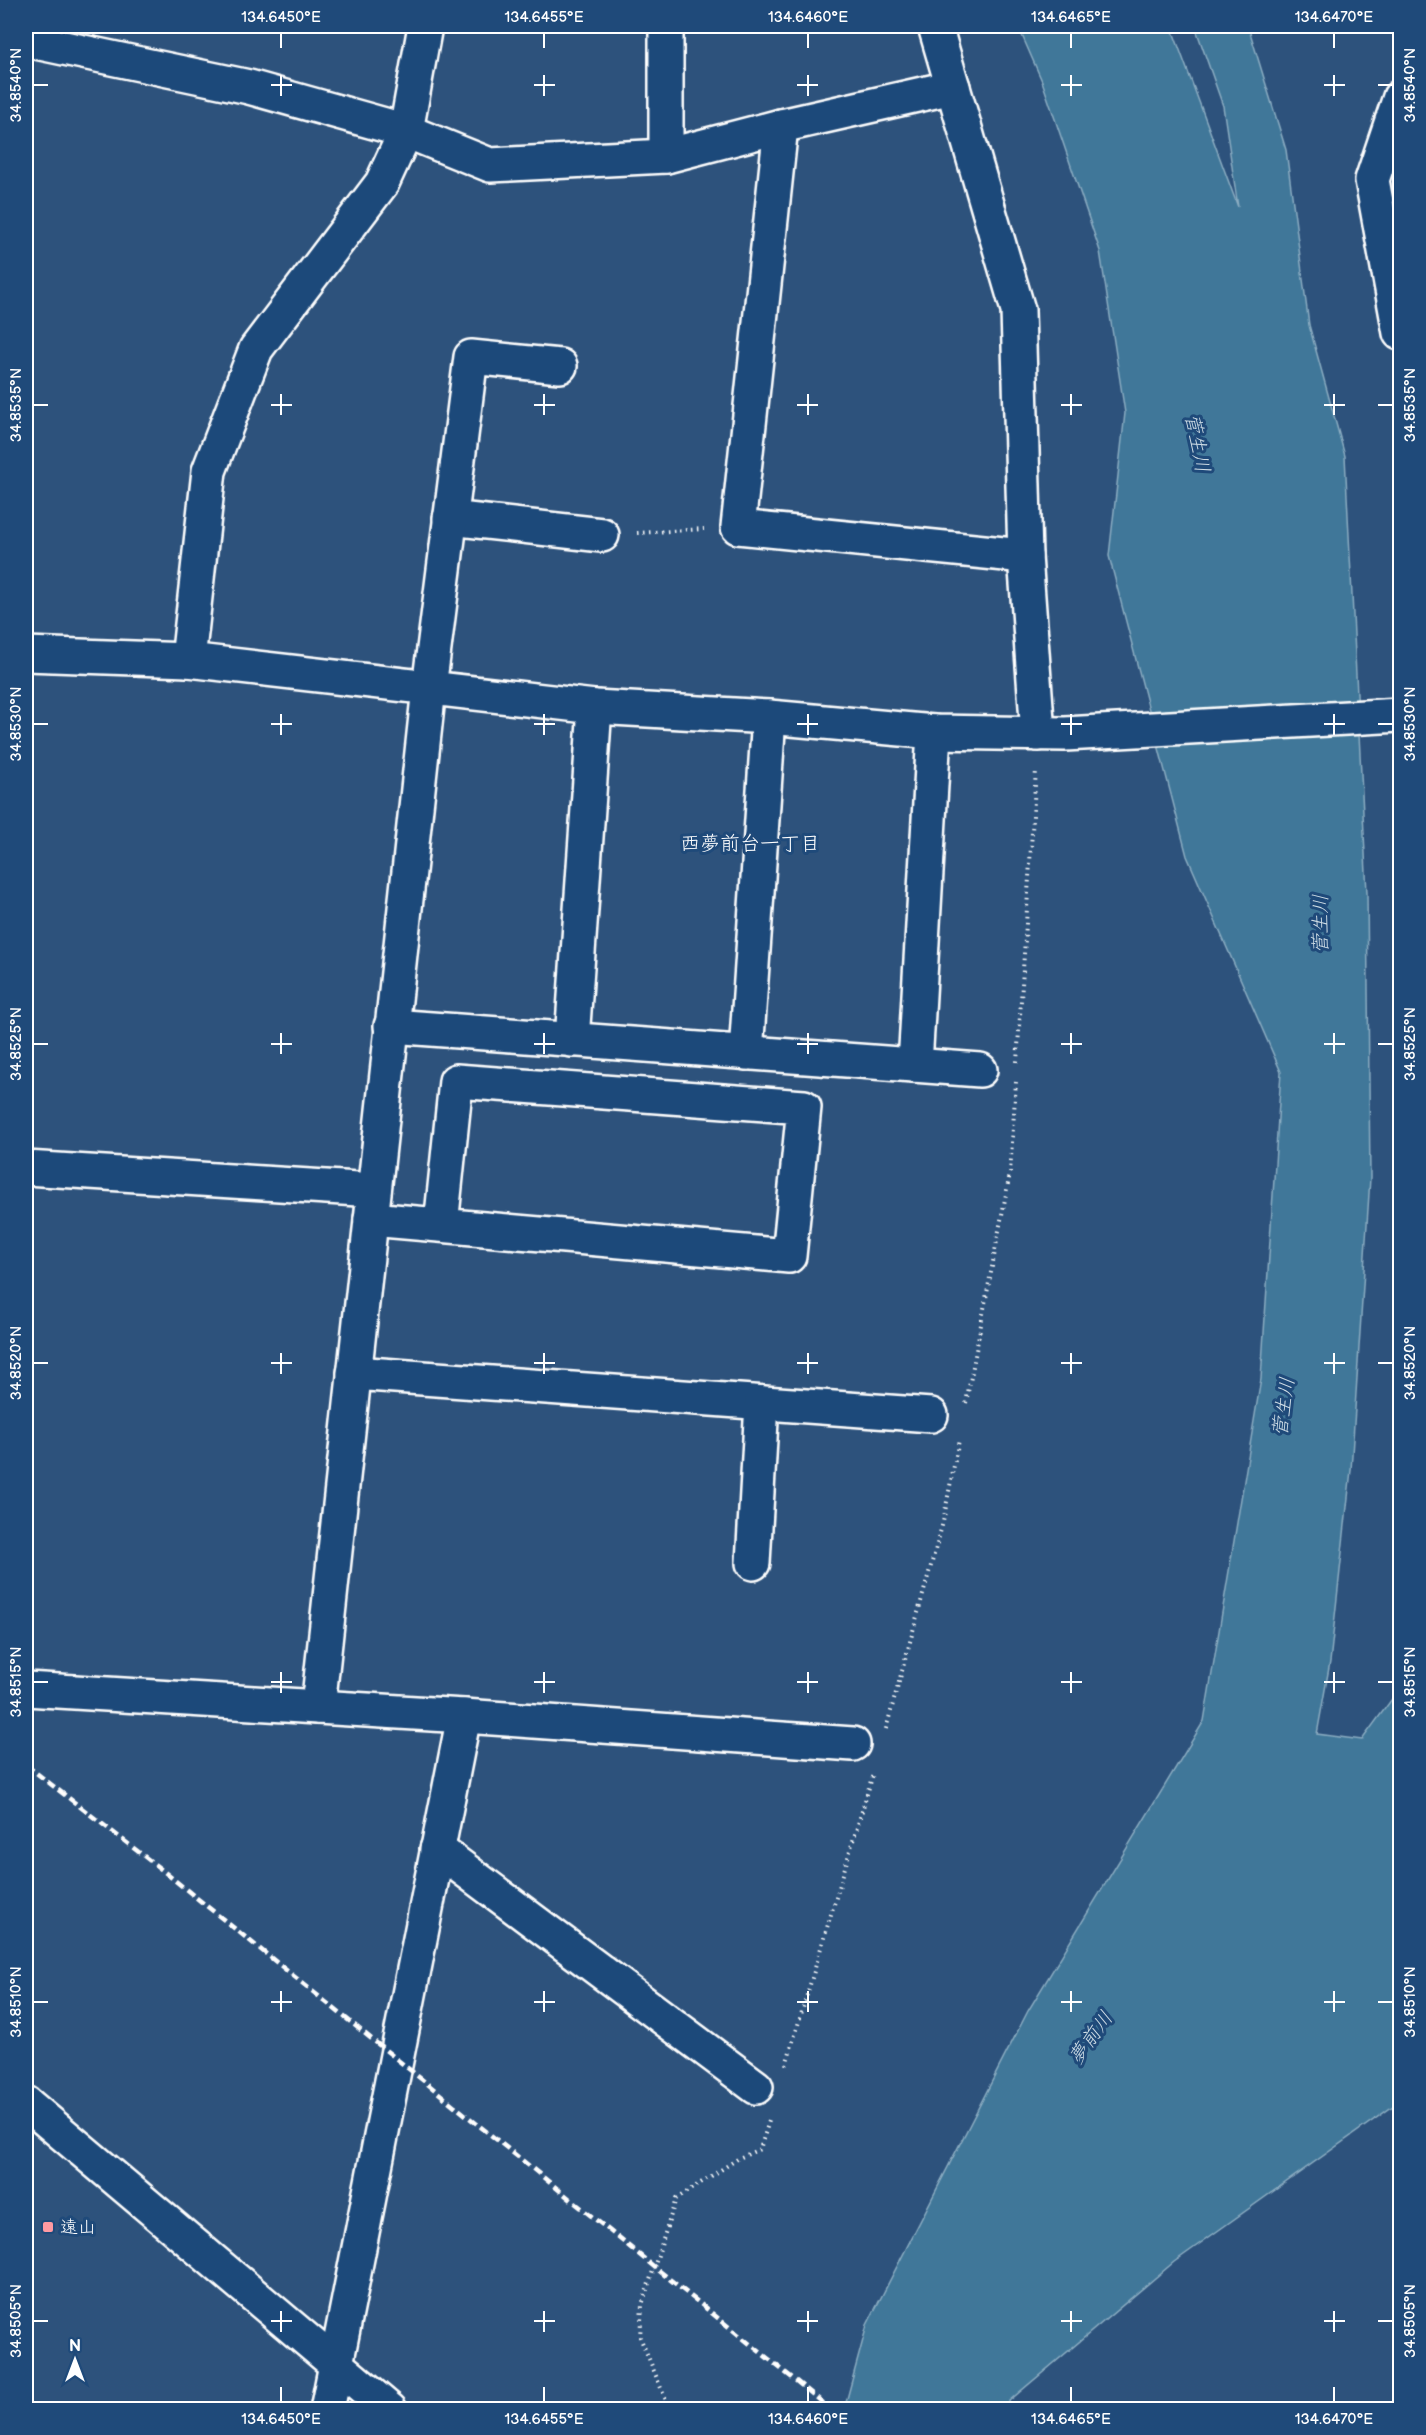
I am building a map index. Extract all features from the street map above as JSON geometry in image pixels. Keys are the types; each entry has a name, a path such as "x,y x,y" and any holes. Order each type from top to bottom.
{"street":[{"path":"188,660 209,471 256,349 382,183 406,131 425,26"},
{"path":"666,26 666,156"},
{"path":"935,26 1018,310 1025,556 1051,734"},
{"path":"26,40 249,87 406,131 490,165 666,156 781,126 953,87"},
{"path":"1401,98 1372,180 1401,333"},
{"path":"781,126 738,527 1025,556"},
{"path":"318,1707 429,688 471,357 560,366"},
{"path":"450,518 602,535"},
{"path":"26,654 188,660 595,707 769,717 934,732 1051,734 1401,715"},
{"path":"572,1040 595,707"},
{"path":"746,1053 769,717"},
{"path":"915,1065 934,732"},
{"path":"391,1026 980,1070"},
{"path":"26,1168 372,1205 789,1256 804,1107 456,1081 441,1225"},
{"path":"354,1373 931,1415"},
{"path":"753,1563 762,1403"},
{"path":"26,1689 464,1716 864,1755"},
{"path":"327,2409 464,1716"},
{"path":"437,1849 756,2087"},
{"path":"26,2103 336,2366 390,2409"}],"path":[{"path":"602,535 738,527"},
{"path":"1017,1066 1051,734"},
{"path":"965,1406 1011,1173 1016,1078"},
{"path":"885,1732 943,1522 961,1429"},
{"path":"784,2070 864,1755"},
{"path":"670,2409 640,2337 642,2305 675,2199 739,2158 760,2150 770,2116"}],"water":[{"path":"1018,26 1171,26 1238,207 1223,106 1195,26 1248,26 1286,150 1309,325 1345,456 1367,893 1370,1178 1351,1470 1330,1662 1317,1734 1362,1740 1400,1688 1400,2101 1174,2262 1009,2401 1010,2409 844,2410 867,2325 1028,2011 1204,1721 1261,1379 1281,1072 1187,856 1109,556 1125,413 1100,251 1042,81"}],"railway":[{"path":"26,1765 162,1870 832,2410"}],"place":[{"name":"遠山","path":"48,2227"}],"district":[{"name":"西夢前台一丁目","path":"750,844"}],"water label":[{"name":"菅生川","path":"1197,443"},
{"name":"菅生川","path":"1321,924"},
{"name":"菅生川","path":"1284,1407"},
{"name":"夢前川","path":"1091,2038"}]}
